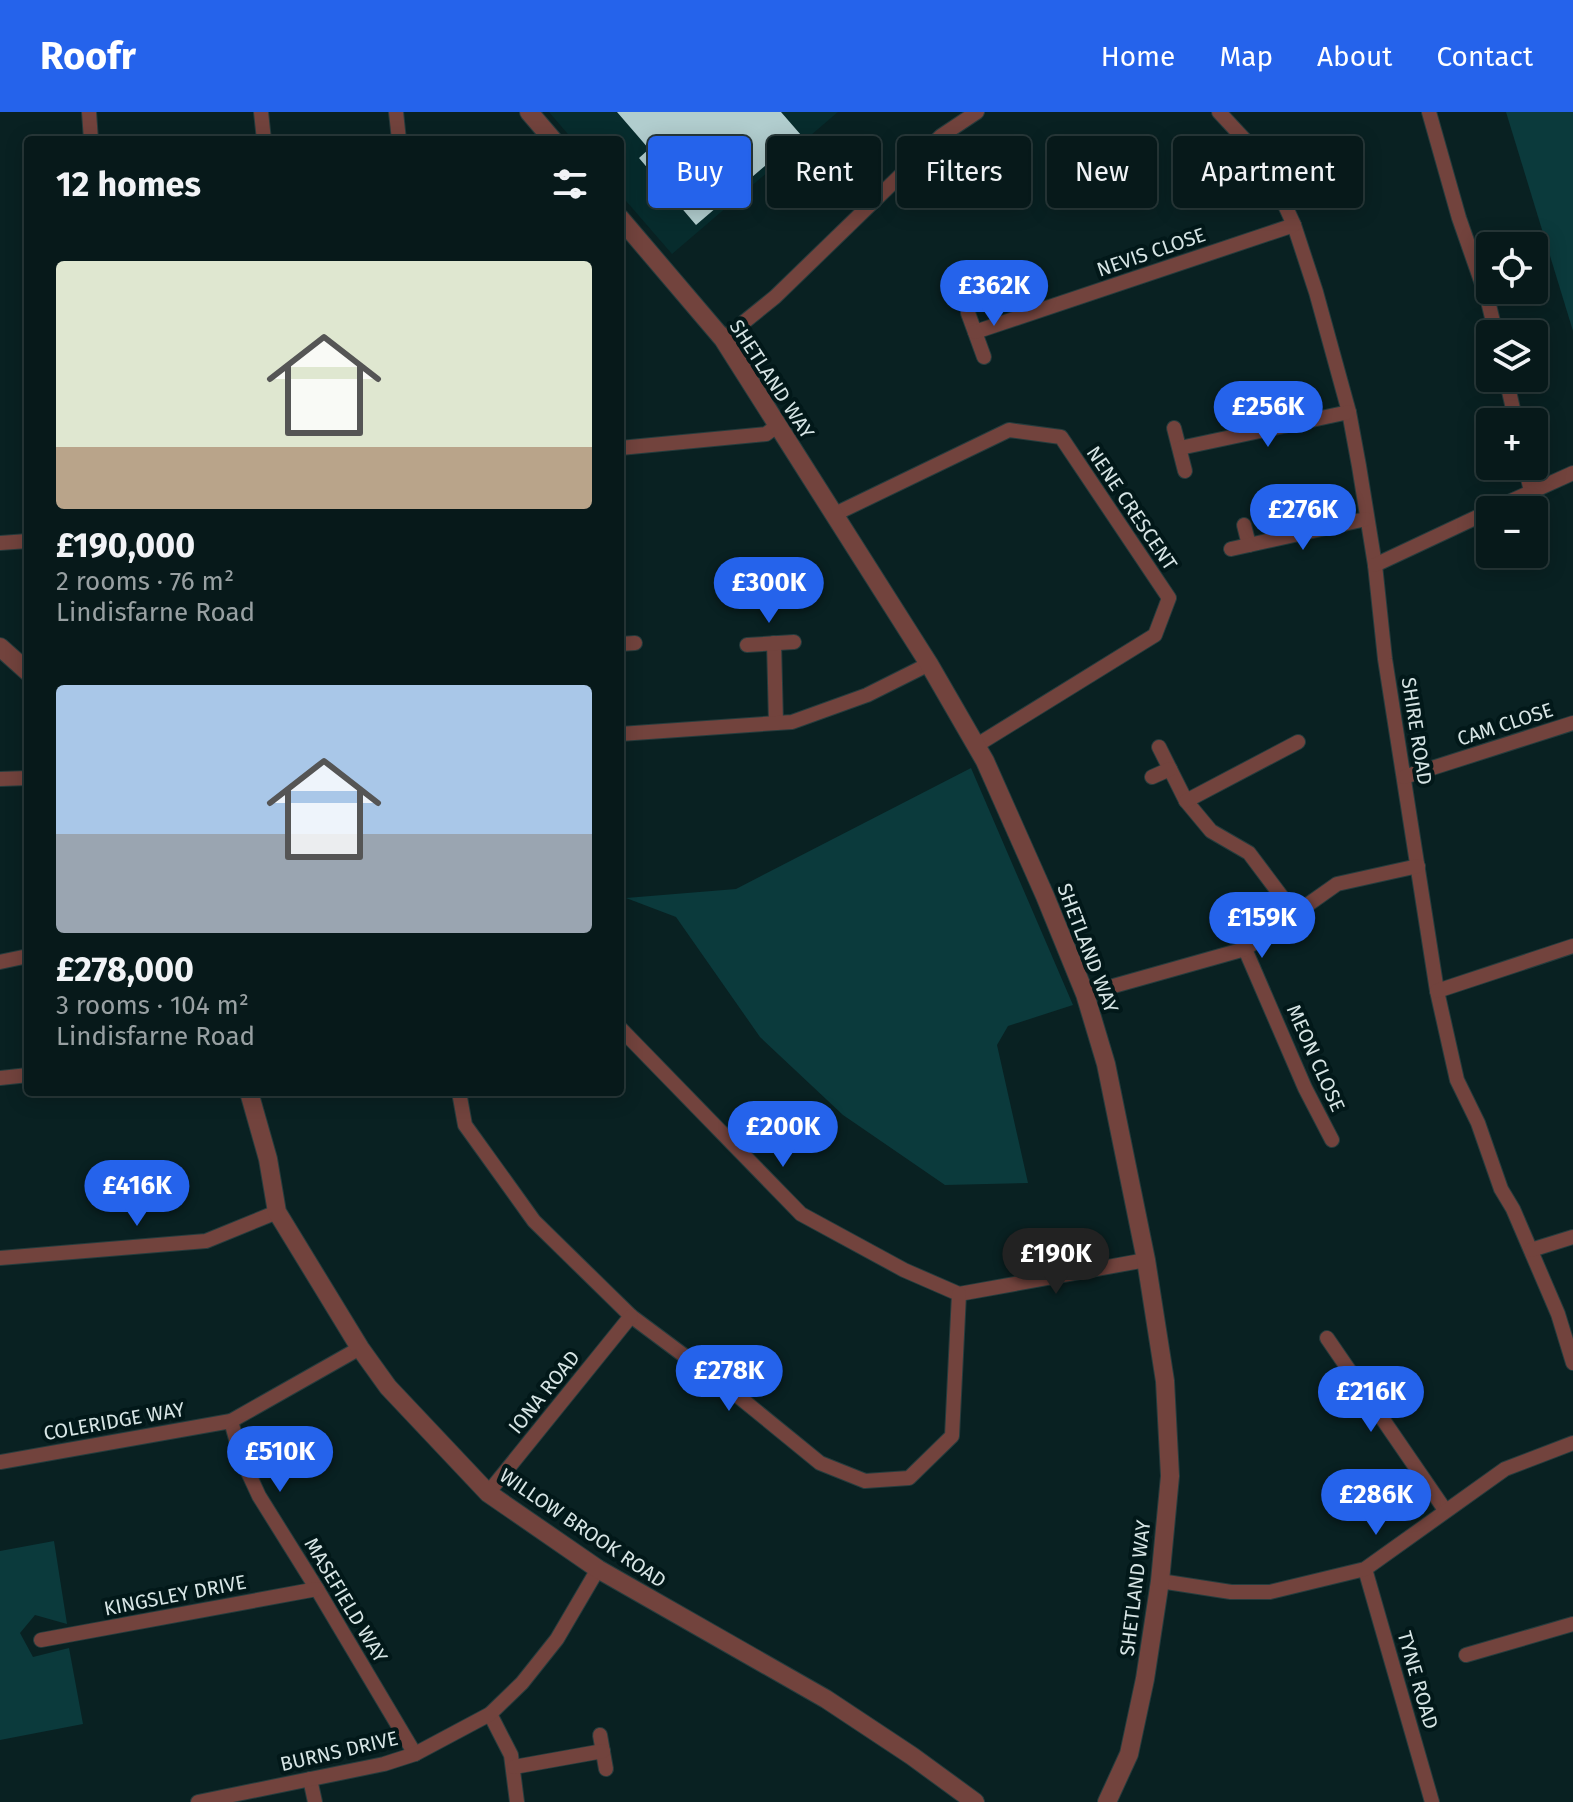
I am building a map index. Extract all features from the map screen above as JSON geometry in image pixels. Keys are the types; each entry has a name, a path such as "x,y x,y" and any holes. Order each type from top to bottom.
{"street":[{"path":"89,112 91,136"},
{"path":"261,112 264,136"},
{"path":"396,112 399,136"},
{"path":"529,112 550,136"},
{"path":"723,339 775,297 941,136 977,112"},
{"name":"SHIRE ROAD","path":"1219,112 1245,140 1273,179 1294,225 1316,292 1349,412 1359,466 1375,565 1381,632 1437,991 1457,1080 1478,1123 1501,1189 1513,1209 1558,1314 1573,1363"},
{"path":"1429,112 1493,320"},
{"name":"SHETLAND WAY","path":"624,223 723,339 929,664 977,745 1085,994 1106,1064 1146,1260 1165,1381 1170,1476 1160,1581 1145,1679 1129,1754 1107,1802"},
{"name":"NEVIS CLOSE","path":"975,332 1294,225"},
{"path":"968,313 984,357"},
{"path":"1180,448 1349,412"},
{"path":"624,448 766,434 777,426"},
{"path":"1174,428 1185,471"},
{"name":"NENE CRESCENT","path":"835,514 1009,430 1061,437 1169,598 1155,635 977,745"},
{"path":"1520,496 1573,473"},
{"path":"1528,480 1531,491"},
{"path":"1375,565 1476,517"},
{"path":"1231,549 1366,519"},
{"path":"1244,525 1249,545"},
{"path":"0,543 24,541"},
{"path":"747,645 794,642"},
{"path":"774,643 776,723"},
{"path":"0,647 24,668"},
{"path":"624,734 792,722 867,695 929,664"},
{"name":"CAM CLOSE","path":"1404,777 1573,723"},
{"path":"1186,801 1298,742"},
{"path":"1159,747 1186,801 1211,831 1249,853 1294,913"},
{"path":"1152,777 1170,769"},
{"path":"0,779 24,778"},
{"path":"1085,994 1245,949 1337,884 1418,866"},
{"path":"1437,991 1573,946"},
{"name":"MEON CLOSE","path":"1245,949 1305,1088 1332,1140"},
{"path":"0,962 24,957"},
{"path":"624,1032 801,1214 904,1270 959,1294 1146,1260"},
{"path":"0,1078 24,1075"},
{"name":"WILLOW BROOK ROAD","path":"250,1096 268,1159 277,1212 360,1348 388,1387 488,1493 636,1593 826,1699 975,1802"},
{"path":"460,1096 465,1125 534,1221 631,1316 733,1392 820,1463 865,1481 909,1478 952,1436 959,1294"},
{"path":"0,1258 206,1241 277,1212"},
{"path":"1531,1250 1573,1237"},
{"name":"IONA ROAD","path":"488,1493 631,1316"},
{"path":"1327,1338 1445,1510"},
{"name":"COLERIDGE WAY","path":"0,1462 231,1421 360,1348"},
{"name":"MASEFIELD WAY","path":"231,1421 241,1457 259,1496 415,1754"},
{"path":"1160,1581 1231,1592 1270,1592 1365,1569 1505,1469 1573,1443"},
{"name":"BURNS DRIVE","path":"198,1802 384,1764 415,1754 490,1714 522,1683 557,1639 598,1569"},
{"name":"TYNE ROAD","path":"1365,1569 1432,1802"},
{"name":"KINGSLEY DRIVE","path":"41,1640 317,1589"},
{"path":"1466,1655 1573,1624"},
{"path":"490,1714 511,1755 517,1802"},
{"path":"600,1735 606,1769"},
{"path":"514,1767 603,1751"},
{"path":"310,1779 315,1802"}],"shaded area":[{"path":"549,112 838,112 810,136 767,136 767,173 751,186 751,136 648,136 648,208 726,208 672,254 624,199 624,136 570,136"},
{"path":"1506,112 1573,112 1573,331 1548,249 1548,232 1543,232"},
{"path":"971,768 1073,1005 1008,1026 997,1045 1028,1183 945,1185 843,1115 760,1037 676,917 626,898 736,889"},
{"path":"54,1541 67,1624 35,1615 20,1633 33,1657 69,1648 83,1724 0,1740 0,1551"}],"building":[{"path":"617,112 781,112 801,135 767,136 767,164 751,178 751,136 648,136 648,148"},
{"path":"648,150 648,169 639,158"},
{"path":"682,208 716,208 696,225"}]}
